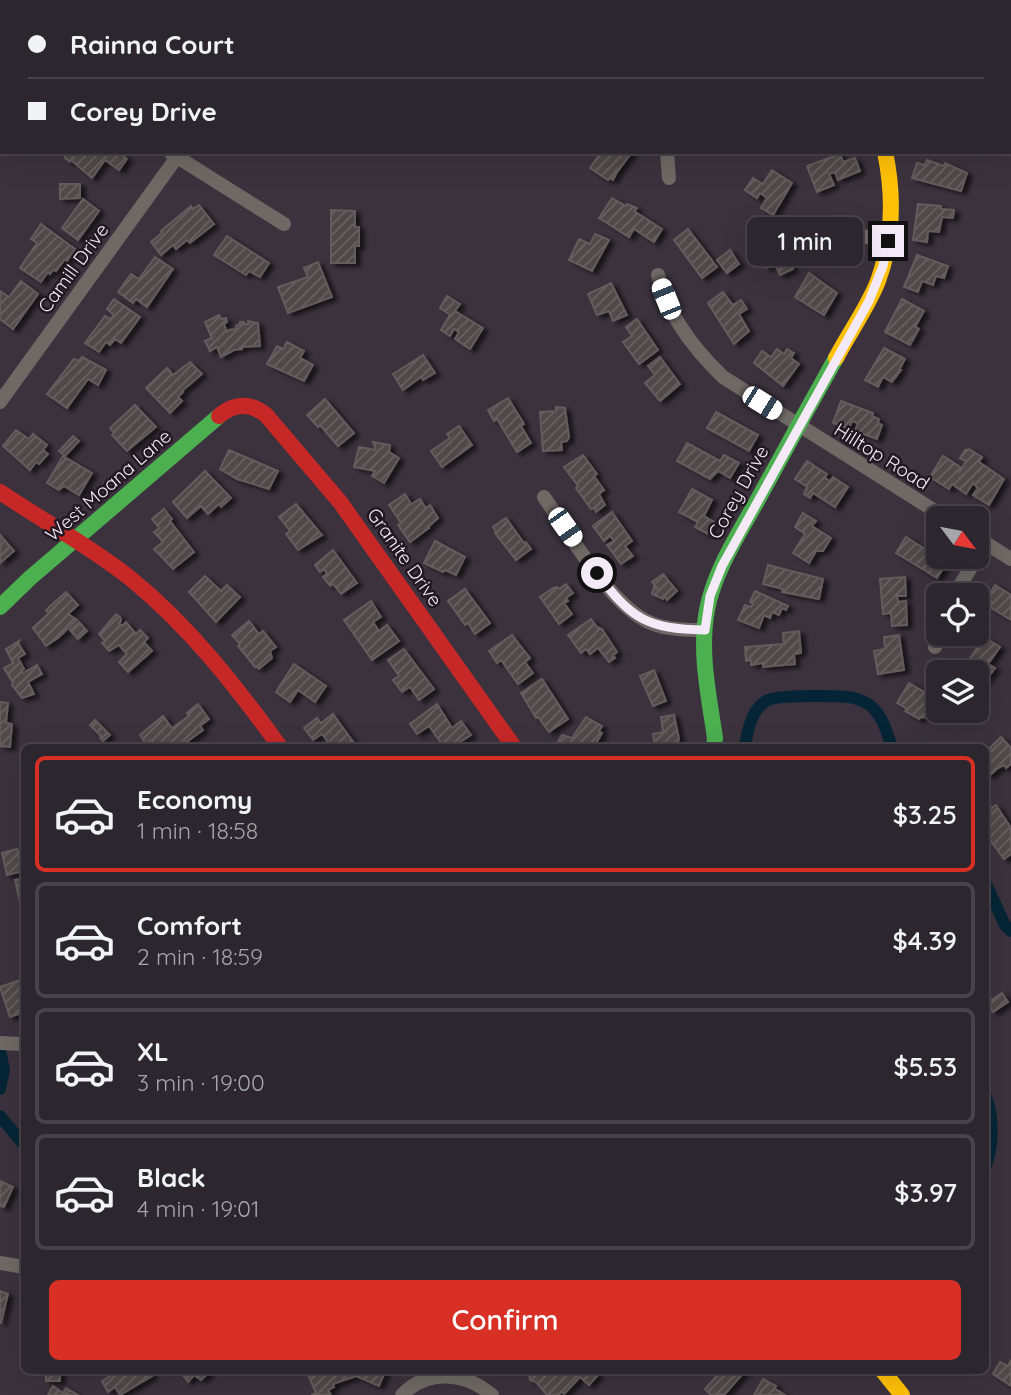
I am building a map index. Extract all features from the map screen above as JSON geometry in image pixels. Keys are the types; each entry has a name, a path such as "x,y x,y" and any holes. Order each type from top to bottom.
{"street":[{"path":"667,154 669,178"},
{"name":"Corey Drive","path":"714,744 705,664 705,630 710,596 722,566 869,301 883,266 892,203 885,154"},
{"path":"173,155 284,224"},
{"name":"Camill Drive","path":"0,402 173,155"},
{"path":"820,228 888,241"},
{"name":"Hilltop Road","path":"657,275 678,322 714,368 740,390 927,506"},
{"name":"West Moana Lane","path":"0,607 226,411 248,404"},
{"name":"Granite Drive","path":"248,404 266,415 334,495 512,744"},
{"path":"0,492 130,578 180,624 235,687 277,744"},
{"path":"544,497 611,592 626,608 640,618 660,626 705,630"},
{"path":"989,545 1011,559"},
{"path":"0,1043 21,1044"},
{"path":"0,1263 21,1267"},
{"path":"885,1374 902,1395"},
{"path":"402,1395 417,1383 442,1376 470,1381 492,1395"}],"building":[{"path":"64,154 121,154 127,159 119,170 105,160 92,178 65,158"},
{"path":"600,154 631,154 618,171 616,169 613,180 608,180 590,168"},
{"path":"840,154 843,162 855,158 860,171 838,180 835,172 829,174 834,185 817,192 807,166"},
{"path":"927,160 944,166 945,163 967,173 961,191 912,178 917,163 925,165"},
{"path":"772,170 792,183 773,215 761,208 767,198 760,193 757,198 745,190 753,178 763,184"},
{"path":"60,184 80,184 80,198 60,199"},
{"path":"612,198 626,206 627,204 637,208 634,211 662,229 654,242 634,229 629,237 599,218"},
{"path":"83,199 99,211 78,240 62,228"},
{"path":"918,204 954,210 953,218 942,217 939,232 928,231 927,242 913,240"},
{"path":"199,205 214,224 190,243 187,240 176,249 173,245 161,255 151,242 191,206 193,209"},
{"path":"331,210 355,211 355,227 359,227 359,246 355,246 355,263 331,263"},
{"path":"41,224 75,249 67,261 65,259 56,271 53,270 50,274 48,272 41,282 20,268 37,243 31,239"},
{"path":"774,226 782,243 774,246 776,252 784,248 793,269 780,275 775,264 766,268 752,236"},
{"path":"688,229 717,267 702,278 674,240"},
{"path":"595,234 609,240 592,271 569,260 579,239 590,244"},
{"path":"227,236 269,263 260,277 249,271 246,275 214,255"},
{"path":"730,250 739,264 727,273 717,260"},
{"path":"917,255 948,266 944,278 936,276 933,285 922,281 918,292 904,287"},
{"path":"155,257 173,269 147,307 136,299 133,303 118,292 131,274 139,279"},
{"path":"318,262 332,297 288,313 278,287 308,277 304,268"},
{"path":"809,273 837,293 824,315 795,297"},
{"path":"21,281 38,294 13,329 0,319 0,291 9,297"},
{"path":"611,283 627,315 613,321 609,311 597,315 588,294"},
{"path":"723,292 733,305 741,300 747,309 739,314 749,331 734,344 708,303"},
{"path":"447,296 460,304 455,311 483,328 470,349 455,339 459,332 454,329 450,336 441,330 450,315 440,308"},
{"path":"114,299 140,317 121,343 115,339 110,345 106,342 99,352 85,343 105,316 110,319 114,315 107,309"},
{"path":"902,299 924,311 915,327 919,329 910,345 885,332"},
{"path":"219,315 221,319 226,318 227,322 224,324 227,332 236,329 240,322 258,323 260,346 242,347 221,357 217,347 210,351 205,341 212,338 205,322"},
{"path":"637,319 658,350 639,364 623,342 632,336 626,327"},
{"path":"287,342 304,351 300,358 313,365 304,381 267,364 277,346 283,349"},
{"path":"884,348 905,359 892,382 883,377 878,387 865,380"},
{"path":"777,349 784,354 787,349 794,353 791,358 799,364 783,386 754,363 762,351 771,357"},
{"path":"423,355 435,373 423,380 421,377 403,390 393,374"},
{"path":"82,357 106,370 98,385 88,379 67,408 47,394 74,359 79,361"},
{"path":"660,357 680,384 660,401 645,383 655,375 648,366"},
{"path":"190,362 202,374 182,391 178,397 182,401 170,413 146,388 167,368 173,375"},
{"path":"508,398 524,424 521,426 531,443 517,452 497,419 494,421 488,410"},
{"path":"325,399 354,433 338,446 320,425 318,427 307,415"},
{"path":"841,401 873,413 872,416 879,419 878,423 882,425 877,439 855,431 858,423 852,421 849,429 833,423"},
{"path":"135,405 156,427 127,451 112,435 114,433 110,428"},
{"path":"556,407 565,408 569,437 567,441 561,442 562,450 543,451 540,412 556,411"},
{"path":"716,412 758,435 749,451 707,428"},
{"path":"459,426 472,445 442,467 431,451 450,438 447,434"},
{"path":"16,430 29,439 33,434 47,445 43,450 48,454 30,470 3,446"},
{"path":"73,436 79,441 65,456 59,451"},
{"path":"373,442 390,445 389,452 399,458 384,483 372,476 375,471 354,467 359,447 376,450"},
{"path":"687,443 720,461 724,455 739,463 730,478 718,471 710,479 677,461"},
{"path":"969,449 982,457 979,462 1004,479 989,505 973,495 978,488 973,483 966,494 952,484 949,489 930,477 943,456 962,468 966,461 960,458 965,450"},
{"path":"229,450 278,471 269,489 237,479 220,469"},
{"path":"583,455 597,474 594,476 604,490 599,494 605,505 596,512 576,488 578,486 564,467"},
{"path":"63,456 92,473 79,495 64,486 59,490 47,483"},
{"path":"807,461 827,474 825,478 830,481 833,477 848,487 835,507 813,493 810,498 804,494 807,487 795,479"},
{"path":"205,471 231,498 208,514 201,506 187,518 173,502"},
{"path":"692,489 712,500 704,516 714,522 708,534 695,527 698,522 679,512"},
{"path":"405,494 411,504 420,499 426,508 430,505 438,518 410,542 389,505"},
{"path":"296,504 322,535 298,550 286,534 290,531 279,517"},
{"path":"164,509 194,552 173,569 154,549 163,542 154,532 159,528 152,519"},
{"path":"612,512 632,541 625,546 633,556 621,564 607,545 614,541 610,536 604,541 593,526"},
{"path":"803,513 816,521 812,526 831,538 823,551 816,551 809,563 793,553 805,534 795,527"},
{"path":"506,518 531,549 516,560 493,527"},
{"path":"0,535 14,551 0,563"},
{"path":"906,537 926,550 926,569 943,569 937,578 896,553"},
{"path":"435,541 465,557 456,575 424,563"},
{"path":"333,550 357,583 341,594 323,577 327,574 324,569 320,572 315,565"},
{"path":"768,565 823,579 819,599 782,592 783,589 763,584"},
{"path":"663,574 677,591 667,600 664,596 663,599 652,594 654,587 658,589 652,582"},
{"path":"205,576 221,591 227,585 240,597 216,622 189,592"},
{"path":"905,577 906,596 897,596 898,602 906,601 907,625 892,626 891,613 883,614 880,579"},
{"path":"566,584 573,593 564,603 572,614 559,624 540,597 553,588 559,589"},
{"path":"995,585 1011,595 1011,620 990,607 992,602 989,596"},
{"path":"465,589 490,623 475,634 448,601"},
{"path":"755,591 788,606 786,610 782,608 779,615 772,612 770,618 764,615 759,628 738,620 745,605 751,607 753,604 750,602"},
{"path":"66,592 78,605 68,614 77,620 46,646 33,628 49,613 46,610"},
{"path":"371,601 381,617 373,622 379,631 387,625 399,641 372,660 344,620"},
{"path":"116,614 120,617 119,623 122,626 126,622 136,634 140,630 148,638 144,642 152,651 128,672 119,662 127,654 119,645 109,651 99,634"},
{"path":"591,619 602,629 617,652 613,655 615,658 609,662 598,648 590,654 586,649 581,653 568,635"},
{"path":"249,621 259,634 263,631 276,647 270,651 272,658 259,669 238,646 240,644 232,635"},
{"path":"79,622 87,631 78,639 70,630"},
{"path":"799,631 801,653 794,654 795,664 763,667 763,663 751,665 751,660 746,661 745,647 784,644 783,633"},
{"path":"512,635 530,658 525,662 533,673 518,684 501,660 497,663 489,651"},
{"path":"899,635 904,670 878,674 874,651 885,649 884,637"},
{"path":"989,640 1000,647 989,663 989,660 969,660 978,646 989,646"},
{"path":"19,641 25,654 18,658 24,669 21,670 23,673 37,665 42,674 28,682 34,694 22,698 4,668 13,663 6,649"},
{"path":"404,649 434,689 419,700 410,687 402,692 393,680 399,676 388,660"},
{"path":"294,664 326,686 315,702 298,690 290,702 276,692"},
{"path":"989,665 995,668 989,676"},
{"path":"654,670 666,701 653,706 640,676"},
{"path":"542,679 568,719 549,732 538,717 536,718 521,693"},
{"path":"909,683 926,693 926,718 919,719 897,703"},
{"path":"0,702 8,703 6,723 12,724 10,747 0,746"},
{"path":"198,704 209,719 200,726 203,730 184,744 155,744 152,740 146,744 140,735 163,716 172,728 189,716 187,713"},
{"path":"437,704 452,728 461,721 471,735 457,744 442,744 429,726 417,734 410,724"},
{"path":"333,714 355,744 325,744 328,742 322,734 313,740 304,728 317,718 321,723"},
{"path":"674,715 679,739 677,744 655,744 653,734 663,732 661,717"},
{"path":"586,717 602,726 599,731 602,733 596,744 557,744 562,735 572,738"},
{"path":"95,720 110,735 103,741 90,725"},
{"path":"1001,737 1011,748 1011,764 1006,768 1004,765 998,768 989,776 989,749"},
{"path":"996,805 1011,828 1011,854 1004,859 989,838 989,809"},
{"path":"17,849 21,872 7,875 2,853"},
{"path":"21,879 21,906 15,880"},
{"path":"21,980 21,1013 10,1017 0,987"},
{"path":"1002,993 1008,1002 993,1012 989,1002"},
{"path":"0,1181 13,1187 4,1207 0,1206"},
{"path":"0,1291 8,1294 1,1323 0,1323"},
{"path":"1011,1360 1011,1386 993,1374 1000,1362 1008,1366"},
{"path":"46,1374 60,1374 60,1381 46,1381"},
{"path":"113,1374 152,1376 120,1395 115,1387 108,1392 102,1381"},
{"path":"182,1374 207,1374 201,1380 194,1375 188,1382"},
{"path":"308,1374 384,1374 379,1386 356,1376 333,1384 334,1387 328,1390 331,1395 311,1395 316,1393"},
{"path":"718,1374 742,1374 725,1394 711,1395 705,1389"},
{"path":"529,1375 598,1375 589,1385 580,1377 564,1394 562,1392 558,1395 547,1395 536,1382 530,1380"},
{"path":"763,1379 776,1386 774,1388 785,1395 754,1395"},
{"path":"53,1386 63,1393 66,1388 78,1395 48,1395"}],"waterway":[{"path":"745,744 751,720 762,703 774,698 824,696 854,698 869,705 880,717 891,744"},
{"path":"989,891 1005,925 1011,931"},
{"path":"0,1050 4,1070 0,1089"},
{"path":"989,1108 992,1131 989,1154"},
{"path":"0,1116 21,1141"}],"traffic: fast":[{"path":"714,744 704,642 710,596 727,555 836,358"},
{"path":"0,607 30,578 219,416"}],"traffic: slow":[{"path":"836,358 878,281 887,250 891,201 885,154"},
{"path":"885,1374 902,1395"}],"traffic: jam":[{"path":"219,416 242,406 254,408 266,415 340,502 512,744"},
{"path":"0,492 99,555 152,597 211,658 278,744"}],"route":[{"path":"597,573 617,600 637,617 660,626 705,630 710,596 722,566 869,301 883,266 888,241"}]}
